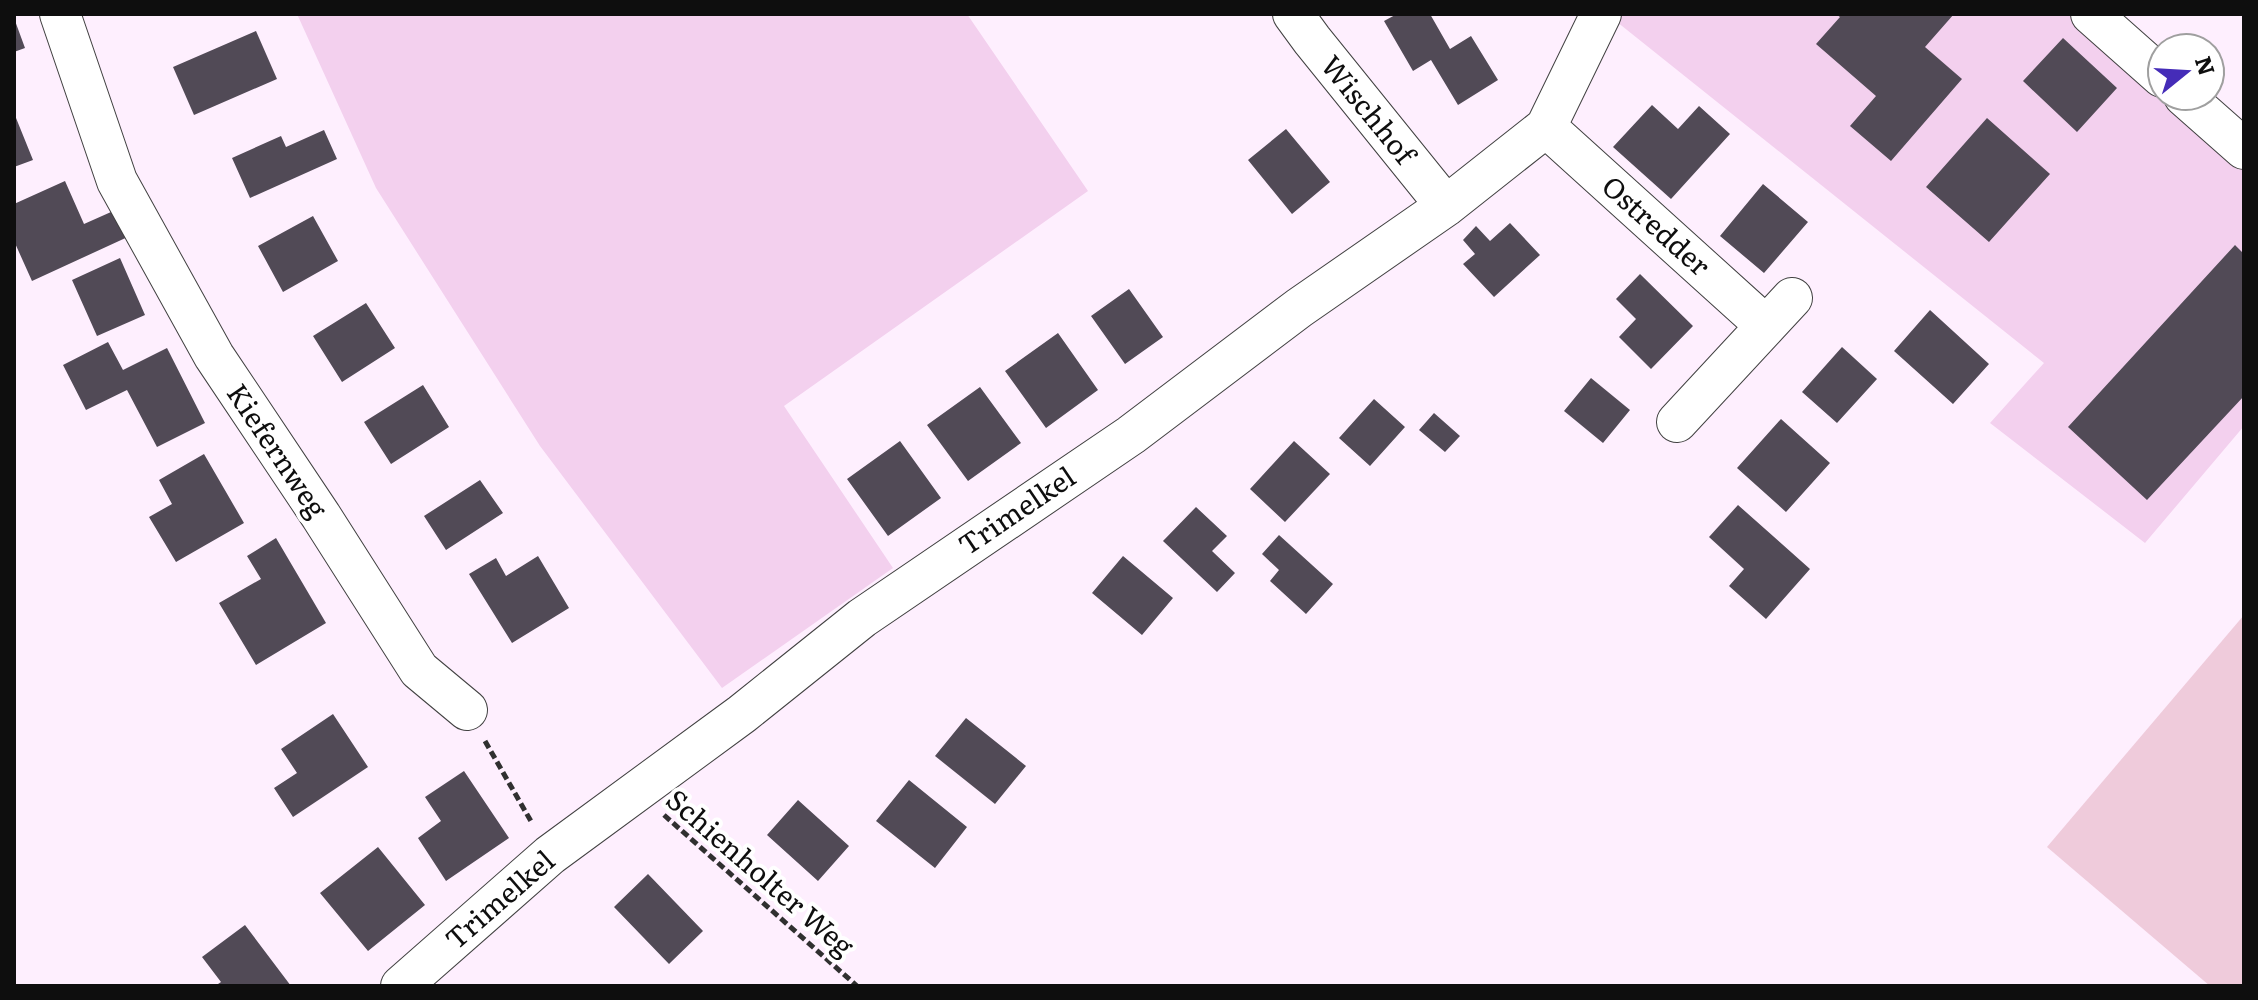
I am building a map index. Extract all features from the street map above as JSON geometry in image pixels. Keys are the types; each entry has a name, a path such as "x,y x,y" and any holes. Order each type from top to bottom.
{"street":[{"name":"Kiefernweg","path":"60,14 117,181 214,356 419,670 467,710"},
{"name":"Wischhof","path":"1293,14 1446,206"},
{"name":"Trimelkel","path":"401,986 550,855 742,714 862,618 1131,435 1299,308 1446,206 1546,127 1601,14"},
{"path":"2091,14 2146,63"},
{"path":"2202,112 2244,149"},
{"name":"Ostredder","path":"1546,127 1779,312 1677,422"}],"path":[{"path":"467,710 550,855"},
{"name":"Schienholter Weg","path":"636,791 857,986"}],"shaded area":[{"path":"297,14 967,14 1088,191 784,406 893,568 722,688 540,446 376,188"},
{"path":"1607,14 2083,14 2146,67 2146,112 2200,112 2244,149 2244,426 2145,543 1990,423 2044,363"},
{"path":"2244,615 2244,986 2210,986 2047,847"}],"building":[{"path":"1397,14 1430,14 1450,49 1471,36 1498,80 1458,105 1431,60 1413,71 1384,21"},
{"path":"1836,14 1954,14 1925,47 1962,79 1891,161 1850,126 1876,96 1816,44 1840,17"},
{"path":"14,18 25,48 14,52"},
{"path":"256,31 277,79 194,115 173,67"},
{"path":"2063,38 2117,88 2077,132 2023,81"},
{"path":"1652,105 1678,129 1699,106 1730,134 1671,199 1613,147"},
{"path":"14,113 33,160 14,167"},
{"path":"1987,118 2050,174 1989,242 1926,187"},
{"path":"1286,129 1330,182 1292,214 1248,160"},
{"path":"324,130 337,159 250,198 232,158 281,136 286,147"},
{"path":"65,181 84,224 120,208 132,235 32,281 14,241 14,204"},
{"path":"1763,184 1808,222 1764,273 1720,236"},
{"path":"313,216 338,261 283,292 258,246"},
{"path":"1510,223 1540,255 1494,297 1463,264 1475,254 1463,240 1476,226 1490,241"},
{"path":"2235,245 2244,254 2244,396 2147,500 2068,427"},
{"path":"120,258 145,315 97,336 72,280"},
{"path":"1640,274 1693,326 1651,369 1619,337 1636,319 1616,299"},
{"path":"1129,289 1163,337 1125,364 1091,316"},
{"path":"366,303 395,348 342,382 313,336"},
{"path":"1930,310 1989,364 1953,404 1894,351"},
{"path":"1058,333 1098,390 1046,428 1005,371"},
{"path":"108,342 123,370 167,348 205,423 157,447 127,390 86,410 63,365"},
{"path":"1842,347 1877,379 1837,423 1802,392"},
{"path":"1591,378 1630,410 1603,443 1564,411"},
{"path":"423,385 449,427 391,464 364,422"},
{"path":"980,387 1021,443 968,481 927,425"},
{"path":"1374,399 1405,427 1370,466 1339,438"},
{"path":"1434,413 1460,436 1445,452 1419,430"},
{"path":"1781,419 1830,463 1786,512 1737,468"},
{"path":"900,441 941,498 888,536 847,479"},
{"path":"1294,441 1330,474 1285,522 1250,489"},
{"path":"204,454 244,523 176,562 149,517 172,504 159,480"},
{"path":"480,480 503,513 446,550 424,516"},
{"path":"1738,505 1810,569 1766,619 1729,586 1744,569 1709,537"},
{"path":"1196,507 1227,536 1212,551 1235,573 1217,592 1163,541"},
{"path":"1279,535 1333,584 1306,614 1270,581 1279,570 1262,554"},
{"path":"276,538 326,623 256,665 219,603 261,579 247,556"},
{"path":"538,556 569,608 512,643 469,574 496,558 506,576"},
{"path":"1123,556 1173,598 1142,635 1092,593"},
{"path":"333,714 368,767 293,817 274,788 297,773 281,749"},
{"path":"966,718 1026,766 995,804 935,756"},
{"path":"464,771 509,838 446,881 418,838 441,821 425,797"},
{"path":"909,780 967,827 935,868 876,821"},
{"path":"798,800 849,846 818,881 767,835"},
{"path":"378,847 425,905 368,951 320,893"},
{"path":"648,874 703,931 669,964 614,907"},
{"path":"245,925 291,986 215,986 221,982 202,957"}]}
